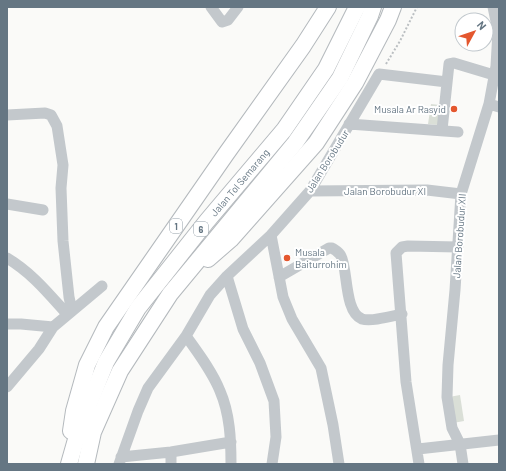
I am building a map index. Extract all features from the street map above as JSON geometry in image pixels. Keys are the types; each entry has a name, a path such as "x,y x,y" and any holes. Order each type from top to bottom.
{"highway":[{"name":"1","path":"68,464 74,411 87,365 106,327 303,46 328,7"},
{"name":"Jalan Tol Semarang","path":"68,464 79,429 106,362 138,308 202,227 284,130 326,69 357,7"},
{"name":"Jalan Tol Semarang","path":"86,464 93,432 120,371 170,294 299,136 340,78 373,7"},
{"path":"170,294 230,239 316,143 355,83 388,20 393,7"}],"street":[{"path":"211,7 222,22 228,20 238,7"},
{"name":"Jalan Borobudur XII","path":"463,464 460,444 452,428 447,397 461,194 494,105 494,75 498,31 493,7"},
{"path":"442,130 449,65 451,63 494,75"},
{"path":"379,74 447,82"},
{"name":"Jalan Borobudur","path":"120,461 148,388 186,336 210,295 227,276 271,234 310,191 379,74"},
{"path":"7,115 45,113 51,115 57,126 63,165 61,188 63,242 70,313"},
{"path":"350,124 458,132"},
{"name":"Jalan Borobudur XI","path":"310,191 426,190 461,194"},
{"path":"7,204 43,210"},
{"path":"271,234 283,297 292,319 321,368 334,424 339,464"},
{"path":"419,464 418,449 406,382 402,314 396,253 402,247 408,246 458,247"},
{"path":"279,277 329,248 332,248 341,256 346,287 351,305 356,314 361,318 368,319 402,314"},
{"path":"7,258 26,270 70,313"},
{"path":"227,276 243,329 260,363 274,401 276,437 272,464"},
{"path":"7,386 38,350 53,327 102,286"},
{"path":"7,324 27,324 53,327"},
{"path":"186,336 209,369 220,390 226,408 231,442 231,464"},
{"path":"418,449 499,440"},
{"path":"120,461 231,442"},
{"path":"171,452 171,464"}],"path":[{"path":"379,74 400,41 417,7"}],"shaded area":[{"path":"431,104 440,105 438,125 428,124"},
{"path":"460,395 464,421 453,423 449,397"}],"place":[{"name":"Musala Ar Rasyid","path":"454,109"},
{"name":"Musala Baiturrohim","path":"287,258"}]}
